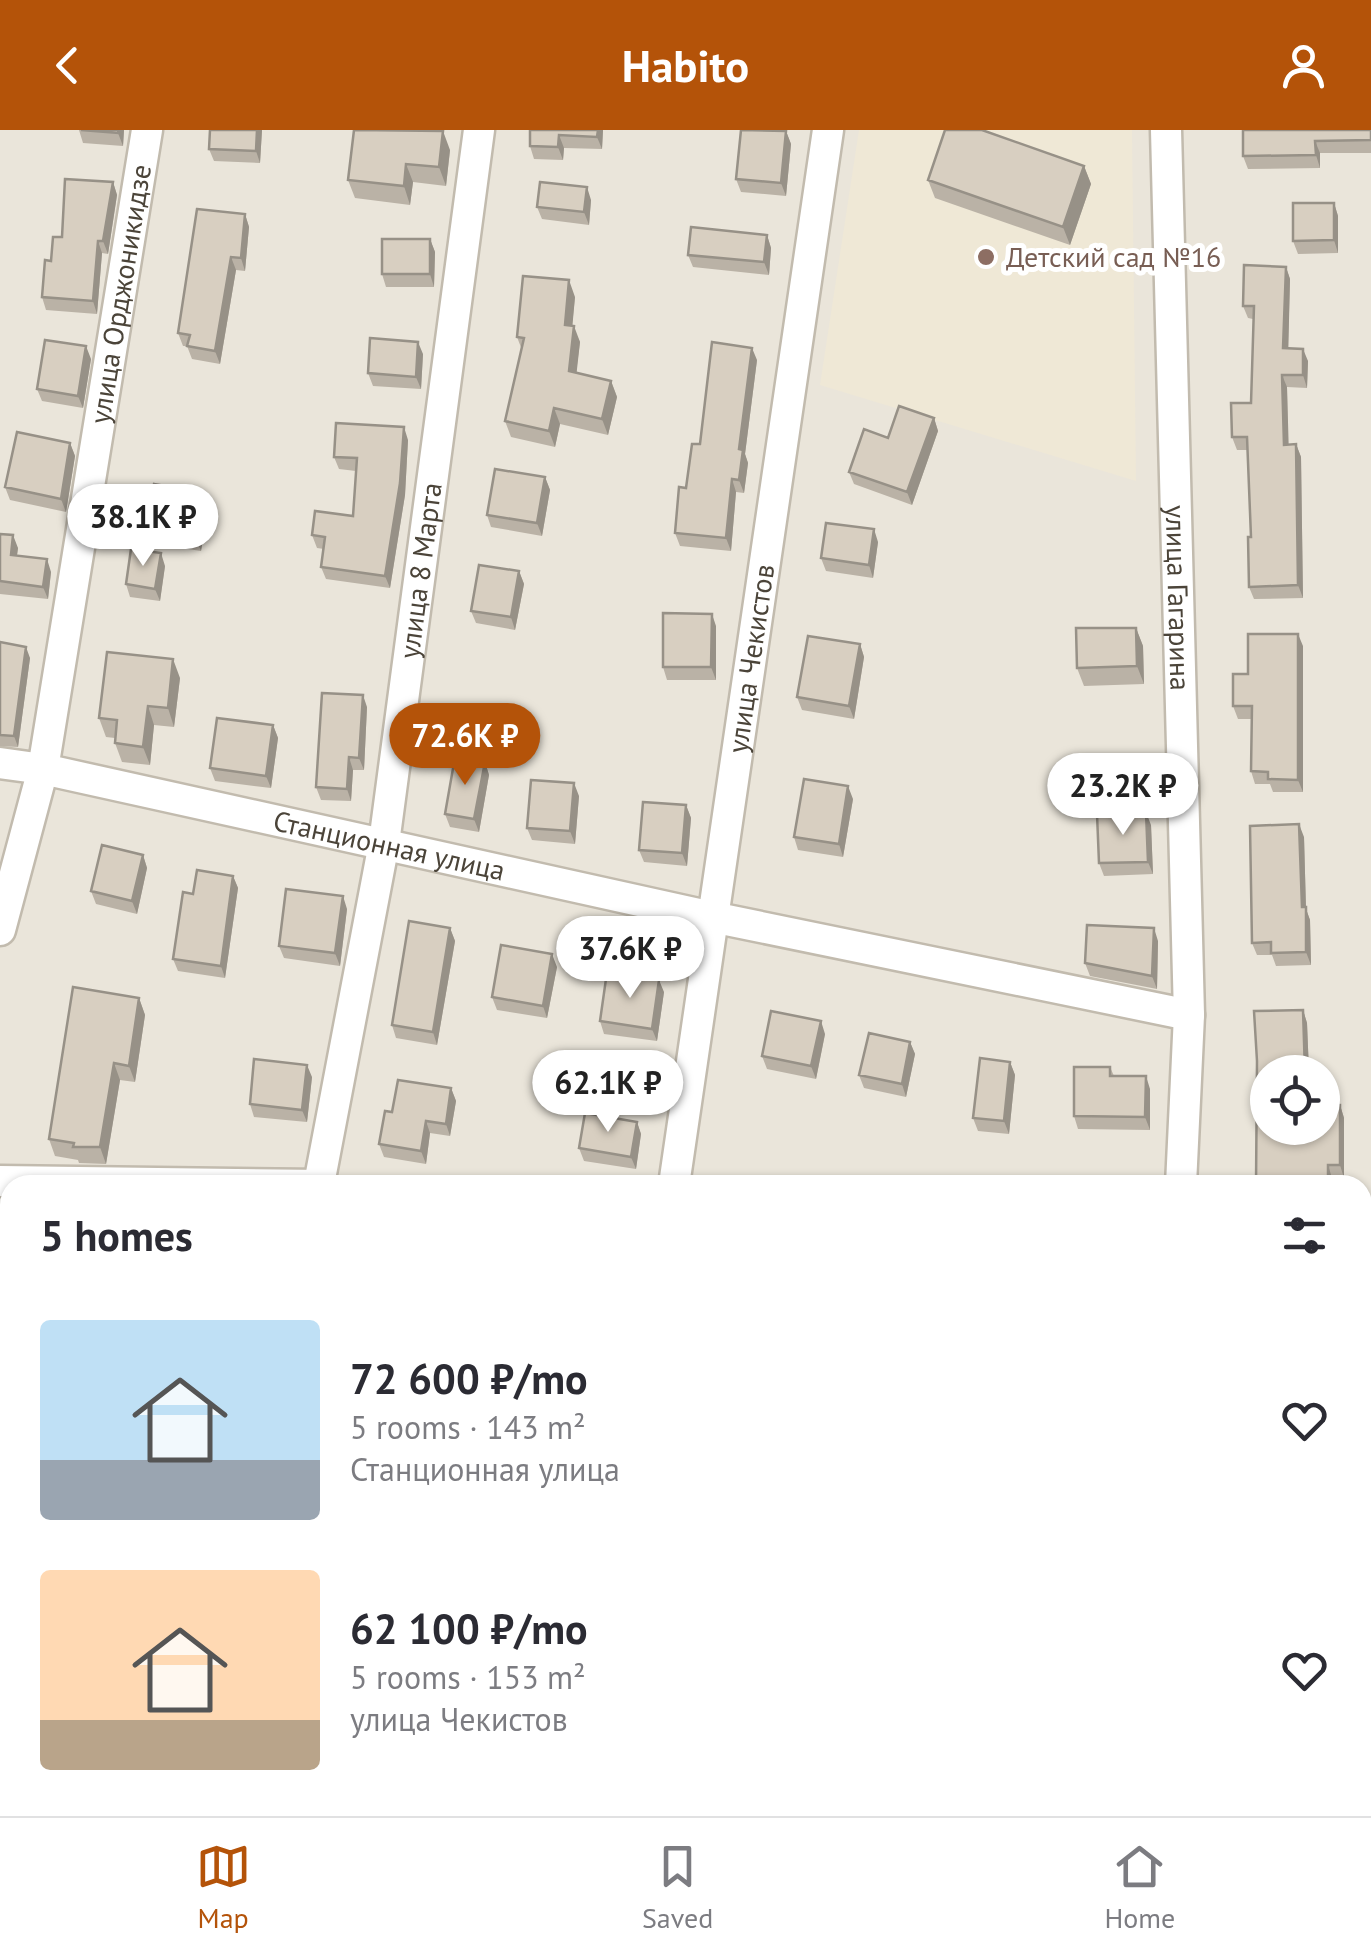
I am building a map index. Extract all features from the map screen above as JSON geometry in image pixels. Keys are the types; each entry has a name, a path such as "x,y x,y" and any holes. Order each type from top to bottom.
{"street":[{"name":"улица Орджоникидзе","path":"0,930 44,769 147,130"},
{"name":"улица 8 Марта","path":"322,1175 384,843 479,130"},
{"name":"улица Чекистов","path":"675,1175 828,130"},
{"name":"улица Гагарина","path":"1166,130 1189,1015 1181,1175"},
{"name":"Станционная улица","path":"0,763 44,769 712,917 1189,1015"}],"shaded area":[{"path":"0,130 1371,130 1371,1175 72,1175 0,1167"},
{"name":"Детский сад №16","path":"859,130 1132,130 1136,481 820,385"}],"building":[{"path":"210,130 257,130 256,151 209,149"},
{"path":"354,130 443,131 439,167 406,164 404,186 348,180"},
{"path":"530,130 598,130 597,137 559,135 558,147 530,146"},
{"path":"741,130 786,131 781,183 736,179"},
{"path":"945,130 982,130 1084,166 1063,227 928,180"},
{"path":"1243,130 1371,130 1371,140 1315,141 1316,155 1243,156"},
{"path":"65,179 113,182 103,241 98,241 93,301 42,297 45,260 51,261 53,237 62,237"},
{"path":"540,182 587,187 584,212 537,207"},
{"path":"1293,203 1334,203 1334,240 1293,241"},
{"path":"197,209 245,214 241,258 231,257 215,351 187,346 190,335 178,333"},
{"path":"691,227 767,235 764,262 688,255"},
{"path":"382,239 430,239 430,274 382,274"},
{"path":"1244,265 1286,267 1283,348 1303,349 1303,375 1282,375 1284,445 1296,444 1298,585 1249,587 1247,437 1232,437 1231,403 1251,403 1254,306 1243,306"},
{"path":"523,276 569,280 565,325 574,326 569,371 611,381 602,419 554,408 549,431 505,421 524,338 517,337"},
{"path":"370,338 418,342 416,377 368,373"},
{"path":"45,340 86,346 78,396 37,389"},
{"path":"712,342 752,348 739,449 743,450 739,480 732,479 726,538 675,533 679,487 686,488 692,444 700,444"},
{"path":"899,406 934,418 907,492 849,472 864,429 888,438"},
{"path":"336,423 404,427 400,483 385,576 321,567 325,537 312,535 315,511 353,516 357,458 334,457"},
{"path":"17,432 70,443 61,499 5,487"},
{"path":"495,469 545,477 537,523 487,515"},
{"path":"154,484 204,493 196,539 163,533 165,521 148,517"},
{"path":"826,523 874,529 869,565 821,558"},
{"path":"0,534 13,535 11,555 47,559 43,587 0,581"},
{"path":"131,549 161,553 155,589 126,584"},
{"path":"479,565 519,571 511,617 471,611"},
{"path":"663,613 712,614 711,667 663,667"},
{"path":"1076,628 1136,628 1137,666 1077,668"},
{"path":"1248,634 1298,634 1298,780 1268,779 1268,772 1251,771 1252,706 1233,706 1233,674 1248,674"},
{"path":"808,636 860,644 849,706 797,697"},
{"path":"0,642 26,647 14,736 0,735"},
{"path":"107,652 173,659 168,708 148,706 143,747 115,743 117,720 99,718"},
{"path":"322,693 363,695 359,758 349,757 347,789 316,787"},
{"path":"217,718 273,725 266,776 210,768"},
{"path":"455,757 485,762 474,819 445,814"},
{"path":"804,779 848,786 839,844 794,837"},
{"path":"531,780 574,783 570,831 527,828"},
{"path":"643,802 686,805 682,853 639,850"},
{"path":"1146,812 1148,862 1099,863 1097,814"},
{"path":"1299,824 1306,952 1271,953 1271,942 1252,943 1250,826"},
{"path":"102,845 143,855 132,901 91,891"},
{"path":"197,870 233,876 221,966 173,959 183,892 193,894"},
{"path":"286,889 343,896 335,953 279,946"},
{"path":"409,921 450,928 433,1032 392,1025"},
{"path":"1087,925 1154,928 1152,976 1085,963"},
{"path":"501,945 552,954 543,1006 492,997"},
{"path":"607,972 659,980 652,1029 600,1021"},
{"path":"73,987 139,998 129,1066 114,1063 100,1147 73,1147 74,1143 49,1139"},
{"path":"1303,1010 1304,1055 1257,1055 1254,1011"},
{"path":"771,1011 821,1021 811,1066 762,1056"},
{"path":"869,1033 910,1042 902,1084 859,1075"},
{"path":"980,1058 1010,1062 1004,1121 973,1118"},
{"path":"254,1059 307,1065 302,1110 250,1104"},
{"path":"1074,1067 1110,1067 1110,1076 1146,1076 1145,1117 1074,1116"},
{"path":"398,1080 451,1088 446,1124 426,1121 421,1151 379,1144 385,1111 392,1112"},
{"path":"585,1113 637,1122 631,1157 579,1148"},
{"path":"1256,1145 1340,1145 1340,1165 1328,1165 1328,1175 1256,1175"}],"place":[{"name":"Детский сад №16","path":"986,257"}]}
